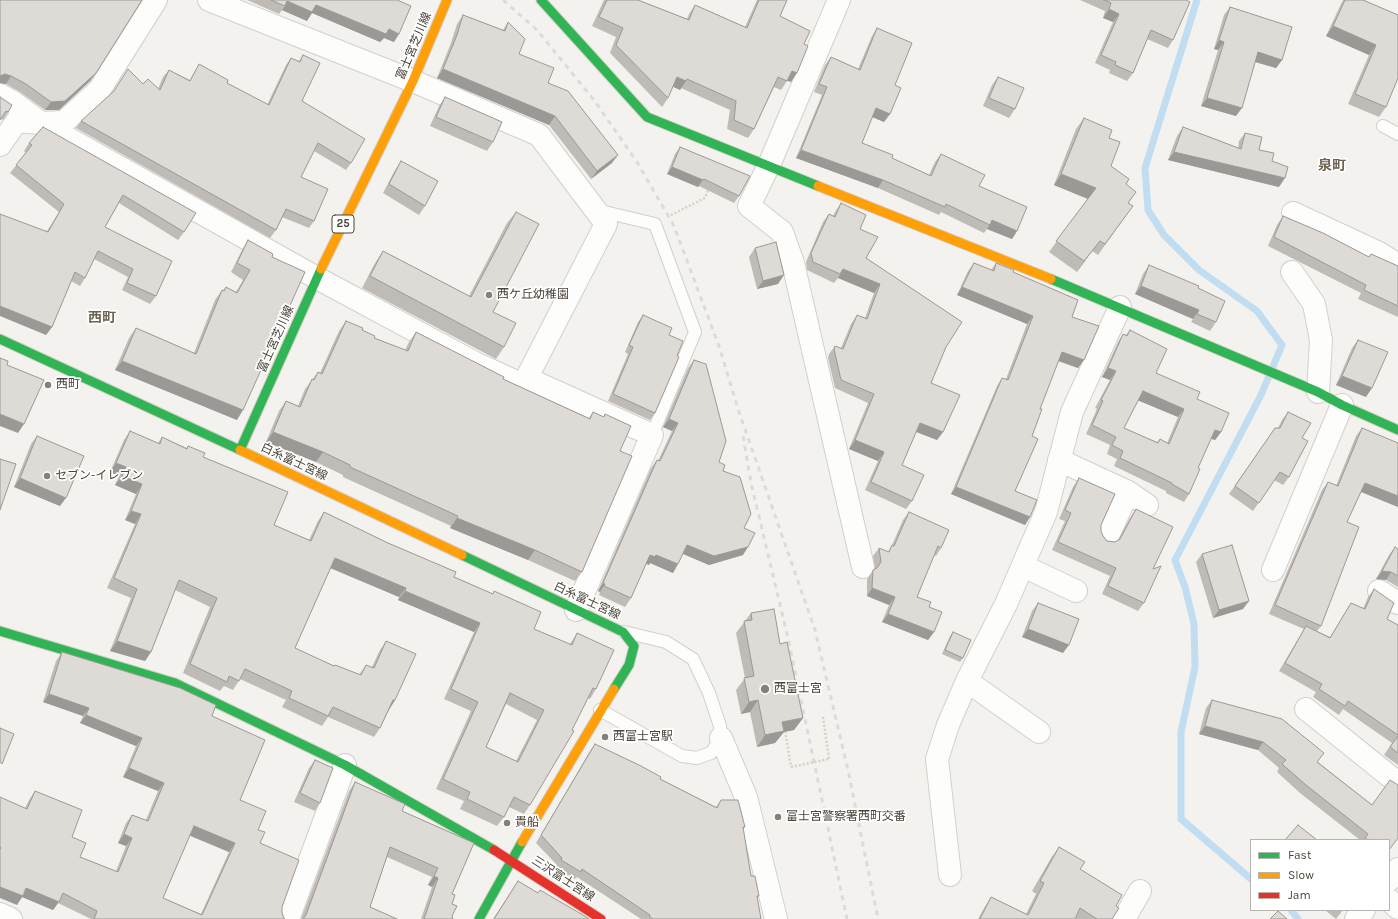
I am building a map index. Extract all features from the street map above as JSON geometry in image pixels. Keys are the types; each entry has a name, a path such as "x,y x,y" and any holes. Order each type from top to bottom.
{"main road":[{"name":"富士宮芝川線","path":"240,450 317,278 413,80 447,0"},
{"path":"541,0 647,117 1120,307 1318,392 1342,405 1398,430"},
{"path":"0,339 240,450"},
{"name":"白糸富士宮線","path":"240,450 623,632 634,646 629,665 600,710 511,860 479,919"},
{"name":"三沢富士宮線","path":"0,631 175,683 345,764 511,860 601,919"}],"street":[{"path":"0,145 17,121 42,123 64,122 100,88 156,0"},
{"path":"209,0 413,80 539,135 606,224 523,385"},
{"path":"839,0 768,165 748,206 782,232 793,263 862,567"},
{"path":"0,96 13,102 42,123 317,278 477,364 523,385 538,383 652,436 576,610"},
{"path":"1293,213 1379,253 1398,265"},
{"path":"1292,272 1314,304 1321,340 1318,392"},
{"path":"950,875 937,759 948,725 967,681 1006,604 1046,512 1072,412 1120,307"},
{"path":"1273,570 1342,405"},
{"path":"1060,460 1128,492 1147,505"},
{"path":"1107,538 1128,492"},
{"path":"1023,566 1076,592"},
{"path":"1379,591 1398,603"},
{"path":"967,681 1040,732"},
{"path":"1306,709 1398,783"},
{"path":"720,738 746,797 776,919"},
{"path":"288,919 345,764"},
{"path":"1390,879 1398,869"},
{"path":"1124,919 1140,891"},
{"path":"1390,901 1398,908"},
{"path":"1356,919 1363,911"},
{"path":"0,914 11,919"}],"lane":[{"path":"1383,126 1398,134"},
{"path":"596,210 655,224 695,332 652,436"},
{"path":"600,710 682,756 697,758 711,753 720,738 720,726 708,693 693,659 666,642 623,632"}],"path":[{"path":"655,224 705,198 711,184"},
{"path":"785,731 791,767 829,759 823,717"}],"building":[{"path":"0,0 142,0 96,73 65,101 51,102 26,84 11,76 5,74 0,76"},
{"path":"271,0 397,0 411,6 399,34 389,29 386,34 316,5 312,12 287,1 285,6"},
{"path":"607,0 638,0 689,20 695,5 747,28 759,0 787,0 780,16 810,31 804,44 808,46 797,73 792,71 787,81 778,77 754,129 734,120 736,101 687,79 686,81 677,77 668,98 616,45 623,28 599,17"},
{"path":"1104,0 1186,0 1190,2 1173,40 1151,30 1133,73 1115,65 1116,62 1101,55 1119,14 1109,9 1111,3"},
{"path":"1345,0 1363,0 1398,15 1398,78 1386,107 1355,94 1376,45 1333,26"},
{"path":"1230,7 1292,27 1282,60 1258,52 1242,108 1207,98 1224,42 1219,40"},
{"path":"463,15 505,31 508,22 525,39 519,54 554,68 548,83 568,91 618,155 597,171 555,116 443,69 457,35"},
{"path":"877,28 912,43 895,85 901,88 890,114 876,108 862,143 893,155 892,158 931,176 941,154 985,175 979,186 1027,207 1017,231 992,220 990,225 946,204 945,207 883,180 801,150 827,87 819,84 831,57 860,70"},
{"path":"303,55 320,63 302,101 365,139 351,163 318,143 301,177 328,189 314,221 286,209 276,230 81,121 114,91 128,69 143,84 148,79 160,90 169,70 190,81 199,64 228,80 227,83 269,105 291,58 300,62"},
{"path":"998,77 1024,88 1015,109 989,98"},
{"path":"0,97 12,105 8,112 6,111 0,120"},
{"path":"445,97 502,122 493,142 436,117"},
{"path":"1084,118 1112,130 1109,138 1120,142 1111,166 1129,179 1126,184 1136,192 1128,203 1133,206 1105,244 1100,241 1084,261 1056,241 1096,188 1061,174"},
{"path":"43,127 196,213 184,232 123,195 105,227 172,261 156,296 127,283 133,269 98,251 85,278 75,272 52,327 0,306 0,214 48,232 64,204 16,165 32,145 29,143"},
{"path":"1183,127 1241,149 1245,133 1262,137 1259,150 1274,153 1272,161 1288,167 1285,178 1174,152"},
{"path":"680,147 750,176 739,196 704,179 703,180 672,167"},
{"path":"401,161 438,181 425,206 389,184"},
{"path":"841,203 866,215 860,229 878,237 866,258 962,322 946,347 931,383 960,395 943,432 920,423 902,465 924,475 912,501 871,482 884,452 855,440 874,394 841,380 834,349 835,346 843,349 857,315 867,319 880,284 843,269 840,274 813,262 811,253 829,214 835,217"},
{"path":"516,212 539,224 493,312 516,323 504,347 370,276 383,251 471,297"},
{"path":"1283,216 1323,233 1369,257 1371,254 1398,266 1398,306 1364,290 1366,285 1274,237"},
{"path":"248,240 273,254 272,257 305,272 243,410 122,361 136,328 196,354 222,290 224,291 226,287 237,293 250,270 237,263"},
{"path":"776,242 784,275 763,281 755,248"},
{"path":"974,263 994,271 996,263 1014,270 1013,272 1078,300 1072,317 1099,326 1084,360 1062,352 1040,409 1042,409 1032,436 1038,439 1015,491 1037,500 1030,517 956,487 1002,378 1008,380 1033,316 962,287"},
{"path":"1149,265 1199,286 1198,288 1225,301 1216,322 1197,314 1199,310 1141,286"},
{"path":"643,315 672,328 669,335 683,341 677,356 679,357 655,413 613,394 633,347 629,345"},
{"path":"346,321 363,328 362,330 375,336 374,338 408,351 416,332 504,377 503,379 590,419 593,412 604,417 605,414 631,426 620,451 632,456 582,572 535,550 457,518 458,516 350,467 350,465 323,452 273,432 286,401 300,407 312,379 314,380 318,372 322,374"},
{"path":"1130,330 1167,349 1156,373 1200,392 1197,399 1229,413 1221,432 1215,430 1198,468 1200,469 1189,494 1172,483 1120,458 1123,451 1112,445 1116,437 1092,425 1103,401 1101,400 1116,371 1108,368 1123,334 1127,336","holes":["1143,391 1184,409 1169,444 1160,439 1158,443 1124,428"]},
{"path":"1358,340 1388,352 1372,388 1342,376"},
{"path":"0,358 8,361 7,365 44,380 24,424 0,414"},
{"path":"694,360 706,364 726,441 719,462 725,465 723,471 740,477 751,514 744,528 755,533 748,547 714,556 687,545 678,564 656,555 655,557 650,555 631,598 604,586 605,584 603,583 657,460 660,461 678,423 669,419"},
{"path":"1288,412 1311,423 1302,438 1308,441 1289,477 1280,472 1259,503 1235,486 1275,428 1280,428"},
{"path":"1362,428 1398,443 1398,496 1365,483 1347,522 1359,527 1321,626 1275,605 1328,482 1338,486"},
{"path":"130,431 160,444 162,437 187,449 188,446 205,453 203,457 288,492 274,525 311,541 324,512 388,543 456,572 454,577 493,594 494,591 541,612 534,629 572,645 577,633 614,650 596,689 593,688 572,730 574,731 530,805 514,797 504,817 467,799 470,792 443,779 478,702 451,689 480,623 405,591 406,588 335,558 295,648 334,666 335,665 361,675 366,665 374,668 386,641 416,654 395,700 393,700 380,728 333,707 328,716 289,698 292,691 245,669 239,681 229,676 227,682 190,664 217,598 179,580 151,652 117,641 137,589 114,578 141,514 131,511 142,484 122,476 126,467 116,463","holes":["510,693 544,710 518,762 486,747"]},
{"path":"37,436 84,456 66,498 20,478"},
{"path":"0,459 16,464 0,510"},
{"path":"1079,478 1115,494 1101,525 1101,531 1107,541 1115,542 1120,539 1136,509 1173,527 1153,569 1161,566 1144,603 1108,586 1116,568 1058,542 1071,513 1065,510"},
{"path":"909,512 949,530 941,548 938,546 917,597 931,602 929,607 942,612 934,632 888,614 895,597 872,588 873,570 877,568 881,562 879,548 889,552 892,545 894,546"},
{"path":"1232,545 1249,601 1219,610 1202,554"},
{"path":"1395,547 1398,549 1398,576 1391,572 1382,571"},
{"path":"1374,589 1394,603 1387,619 1398,625 1398,735 1348,701 1345,706 1319,689 1322,684 1285,663 1306,626 1330,638 1351,603 1365,609"},
{"path":"1038,603 1079,619 1069,645 1028,629"},
{"path":"774,609 780,644 787,642 803,718 782,722 784,731 765,735 758,700 749,702 744,678 754,676 744,621 752,620 751,613"},
{"path":"953,632 971,640 963,658 945,650"},
{"path":"62,652 180,688 216,705 212,716 265,740 240,800 266,811 258,830 265,832 260,843 299,860 282,907 282,913 285,919 94,919 97,911 63,893 59,902 26,888 23,896 0,887 0,797 27,809 35,791 82,810 72,837 86,843 80,857 118,872 132,838 124,834 132,815 148,821 164,783 129,768 142,738 86,715 89,708 49,694","holes":["194,826 235,843 202,915 163,898"]},
{"path":"1212,700 1282,719 1324,753 1317,762 1372,805 1390,780 1398,785 1398,838 1390,849 1390,839 1366,839 1365,838 1368,834 1282,764 1286,760 1263,742 1205,726"},
{"path":"0,728 14,734 2,764 0,762"},
{"path":"1398,736 1398,753 1390,747"},
{"path":"595,744 641,766 661,777 660,779 717,808 721,800 738,800 745,827 743,827 751,876 755,876 759,896 757,896 761,919 653,919 649,916 650,915 582,869 581,872 561,860 562,858 541,835"},
{"path":"315,760 333,768 320,803 300,793"},
{"path":"355,782 405,804 402,811 474,843 452,894 455,895 452,904 457,906 452,916 453,919 424,919 438,878 434,876 438,868 390,847 370,907 397,919 303,919 306,915"},
{"path":"1298,825 1316,839 1286,839"},
{"path":"1059,847 1085,862 1080,869 1122,895 1116,906 1119,908 1112,919 1097,919 1080,908 1075,919 980,919 991,897 1028,915 1044,883 1040,881"},
{"path":"518,881 538,893 540,890 589,919 494,919"},
{"path":"1278,911 1287,919 1270,919"}],"waterway":[{"path":"1197,0 1145,168 1148,210 1164,235 1199,270 1257,311 1282,345 1261,395 1175,560 1185,587 1194,624 1195,667 1181,732 1181,819 1250,878"},
{"path":"1292,911 1298,919"}],"railway":[{"path":"503,0 537,30 594,100 637,162 674,226 719,346 739,412 815,630 848,770 878,919"},
{"path":"743,436 751,483 788,638 847,919"}],"traffic: fast":[{"path":"541,0 647,117 818,186"},
{"path":"0,339 240,450 321,269"},
{"path":"1051,279 1318,392 1342,405 1398,430"},
{"path":"462,555 623,632 634,646 629,665 614,689"},
{"path":"0,631 175,683 345,765 494,850"},
{"path":"479,919 522,842"}],"traffic: slow":[{"path":"321,269 413,81 447,0"},
{"path":"818,186 1051,279"},
{"path":"240,450 462,555"},
{"path":"522,842 614,689"}],"traffic: jam":[{"path":"494,850 601,919"}],"place":[{"name":"西ケ丘幼稚園","path":"489,295"},
{"name":"西町","path":"48,385"},
{"name":"セブン-イレブン","path":"47,476"},
{"name":"西富士宮","path":"765,689"},
{"name":"西富士宮駅","path":"605,737"},
{"name":"富士宮警察署西町交番","path":"778,817"},
{"name":"貴船","path":"507,823"}],"district":[{"name":"泉町","path":"1332,166"},
{"name":"西町","path":"102,318"}]}
